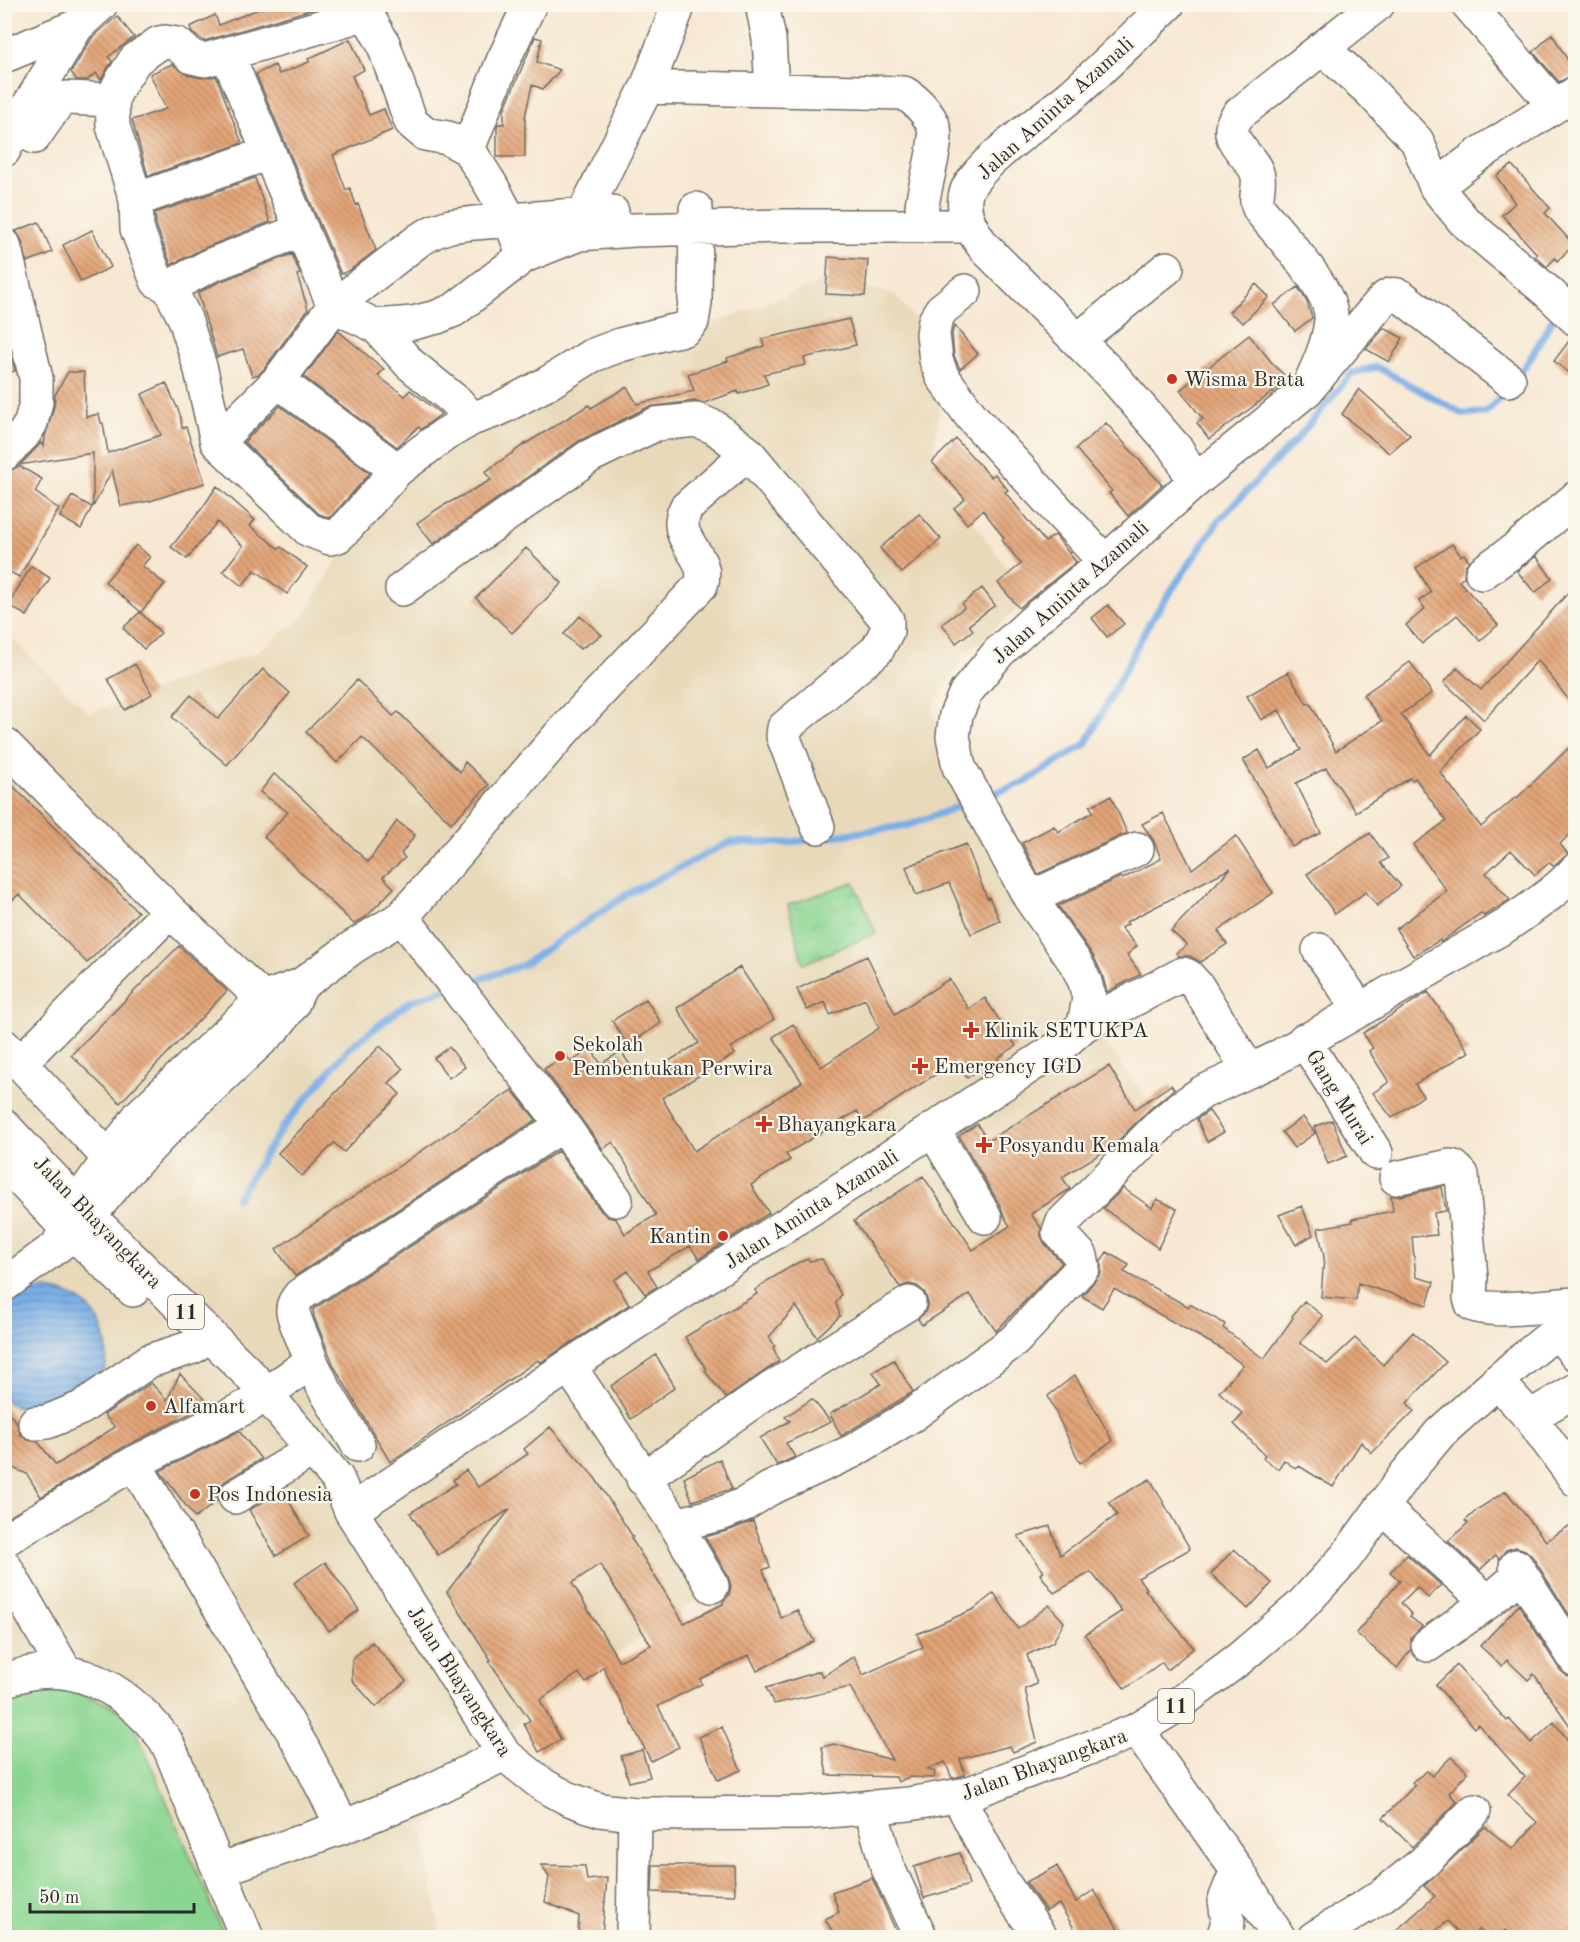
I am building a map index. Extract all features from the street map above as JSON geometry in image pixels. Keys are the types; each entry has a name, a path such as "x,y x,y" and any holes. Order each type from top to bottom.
{"main road":[{"path":"468,149 503,61 530,4"},
{"path":"376,326 413,322 454,310 524,256 582,223 647,87 680,4"},
{"path":"762,4 769,39 772,90"},
{"name":"Jalan Aminta Azamali","path":"967,216 968,189 994,159 1071,96 1168,4"},
{"path":"1307,390 1324,351 1332,320 1330,306 1322,288 1260,210 1256,198 1258,177 1239,148 1232,133 1232,125 1239,114 1378,4"},
{"path":"1436,188 1478,155 1565,99 1468,4"},
{"path":"4,56 89,15"},
{"path":"4,150 12,133 89,15"},
{"path":"524,256 510,220 468,149 448,138 425,134 411,122 383,43 369,18 361,15 205,60 192,57 177,44 165,42 135,60 112,100 113,126 136,200 137,228 157,280 169,287 184,319 201,370 217,442 309,530 330,538 338,536 348,526 397,470 444,435 471,419 507,405 591,356 620,345 685,329 692,322 695,303 696,219"},
{"path":"1322,48 1369,90 1417,141 1436,188 1464,220 1565,309"},
{"path":"227,54 334,306 376,326 410,364 458,403 471,419"},
{"path":"647,87 904,93 925,110 935,135 922,206"},
{"path":"34,137 59,101 67,99 112,100"},
{"path":"136,200 269,153"},
{"path":"862,216 922,206 967,216 984,247 1078,340 1178,451 1194,482"},
{"path":"217,442 278,381 334,306 419,240 450,226 510,220 582,223 696,219 967,216"},
{"path":"169,287 211,265 302,230"},
{"path":"4,245 36,378 36,402 31,423 24,434 4,454"},
{"path":"1078,340 1167,268"},
{"path":"965,291 941,310 935,321 933,334 936,360 942,376 971,416 1105,562"},
{"name":"Jalan Aminta Azamali","path":"351,1511 569,1365 1058,1048 1084,1025 1089,998 1077,965 1030,898 959,766 953,736 956,715 966,692 999,652 1041,614 1105,562 1194,482 1307,390 1386,297 1394,294 1402,297 1509,380"},
{"path":"278,381 397,470"},
{"path":"402,589 590,456 656,424 696,420 714,428 748,453 887,620 887,630 877,650 784,728 783,736 818,827"},
{"path":"4,1285 73,1224 116,1166 139,1116 301,985 353,947 402,917 565,729 701,585 705,576 703,568 684,536 681,518 686,508 748,453"},
{"path":"1482,573 1517,548 1575,498"},
{"path":"4,744 272,1010"},
{"path":"1030,898 1137,849"},
{"path":"676,1526 746,1504 769,1489 853,1451 914,1414 1014,1341 1083,1267 1081,1256 1059,1232 1062,1223 1140,1144 1180,1108 1203,1092 1270,1061 1507,925 1564,883 1575,870"},
{"path":"116,1166 12,1055 170,911"},
{"path":"402,917 563,1125 616,1200"},
{"path":"1318,950 1359,1010"},
{"path":"1084,1025 1183,974 1198,987 1249,1071"},
{"name":"Gang Murai","path":"1304,1040 1386,1166 1449,1166 1454,1167 1462,1175 1472,1304 1492,1308 1575,1304"},
{"path":"358,1445 311,1362 308,1348 293,1311 294,1302 300,1295 563,1125"},
{"name":"Jalan Bhayangkara","path":"4,1126 73,1224"},
{"path":"933,1130 986,1217"},
{"name":"Jalan Bhayangkara","path":"4,1162 201,1341 337,1478 351,1511 504,1754 543,1785 569,1799 600,1810 635,1814 805,1813 958,1796 1137,1730 1173,1708 1239,1659 1301,1606 1346,1557 1406,1474 1440,1433 1497,1381 1569,1334"},
{"path":"643,1479 772,1388 909,1303"},
{"path":"35,1424 47,1422 81,1408 149,1361 201,1341"},
{"path":"4,1540 134,1463 258,1399 311,1362"},
{"path":"569,1365 676,1526 712,1586"},
{"path":"1497,1381 1530,1417 1575,1480"},
{"path":"1530,1417 1575,1390"},
{"name":"Jalan Bhayangkara","path":"258,1399 299,1458 323,1487 351,1511"},
{"path":"235,1497 299,1458"},
{"path":"134,1463 303,1749 343,1827"},
{"path":"1383,1508 1488,1602"},
{"path":"4,1565 65,1671"},
{"path":"1428,1645 1488,1602 1519,1570 1575,1660"},
{"path":"4,1681 36,1673 65,1671 100,1682 133,1704 165,1740 247,1938"},
{"path":"1137,1730 1237,1870 1279,1938"},
{"path":"219,1870 343,1827 442,1786 504,1754"},
{"path":"958,1796 1002,1881 1041,1938"},
{"path":"870,1807 887,1866 921,1938"},
{"path":"1314,1938 1400,1882 1424,1862 1473,1811"},
{"path":"633,1938 635,1814"},
{"path":"1223,1938 1228,1922 1225,1900 1237,1870"}],"shaded area":[{"name":"Sekolah Pembentukan Perwira","path":"826,280 894,294 920,324 941,395 933,464 1029,599 963,655 932,709 972,822 1065,988 1166,1124 1007,1275 977,1294 1008,1343 862,1451 699,1520 720,1584 520,1718 472,1784 423,1830 440,1931 455,1937 5,1937 4,631 89,713 257,652 302,618 354,533 411,466 579,375"}],"green space":[{"path":"854,882 876,933 803,964 788,905"},
{"path":"41,1689 81,1693 112,1706 132,1721 225,1937 5,1937 4,1697"}],"water":[{"path":"48,1289 77,1299 94,1315 105,1338 106,1363 103,1375 89,1396 70,1403 26,1412 5,1401 4,1303 25,1292"}],"building":[{"path":"271,4 330,4 204,41 192,33 190,27 215,15 219,25"},
{"path":"117,16 134,37 108,57 112,61 101,80 96,73 87,80 77,80 71,72 92,38"},
{"path":"1552,34 1575,72 1559,82 1533,52"},
{"path":"535,37 542,39 537,62 560,70 543,89 532,85 525,117 525,157 497,157 497,127 498,124 504,124 504,110"},
{"path":"350,39 364,70 352,76 369,115 384,109 392,130 333,155 346,190 350,188 376,250 341,274 256,74 275,65 279,74 309,62 308,59"},
{"path":"172,64 188,75 201,78 216,76 242,143 148,176 132,120 166,109 150,74"},
{"path":"1512,165 1550,208 1545,213 1574,245 1557,261 1555,258 1547,267 1535,256 1537,254 1502,215 1515,203 1496,176"},
{"path":"255,178 270,222 204,248 171,265 156,225 155,213"},
{"path":"39,222 52,252 27,262 22,241 16,231"},
{"path":"92,230 111,267 81,282 63,245"},
{"path":"292,254 300,274 297,275 308,309 264,369 252,376 243,349 217,357 198,293 219,282"},
{"path":"828,257 868,260 865,296 826,294"},
{"path":"1256,284 1269,297 1243,323 1229,312"},
{"path":"1298,287 1307,302 1312,318 1295,331 1274,305"},
{"path":"849,319 856,345 804,358 806,365 764,374 768,384 739,394 738,391 704,403 694,401 648,407 579,441 433,544 417,523 439,508 491,480 485,472 525,444 589,405 591,408 627,387 637,404 694,391 688,374 764,346 762,339"},
{"path":"954,325 978,354 960,369 954,356 952,334"},
{"path":"4,327 15,371 4,374"},
{"path":"1384,328 1403,338 1389,362 1366,349"},
{"path":"338,331 384,369 378,376 405,396 410,390 441,414 421,429 418,427 397,447 304,377"},
{"path":"1249,335 1289,380 1209,439 1197,423 1203,419 1180,390"},
{"path":"1572,337 1575,337 1575,377 1554,361"},
{"path":"68,372 84,372 86,417 99,414 101,423 103,423 108,453 161,435 142,394 166,383 180,414 182,428 186,427 205,483 150,501 121,506 112,470 93,507 93,453 20,465 41,443 44,447 55,395"},
{"path":"1359,389 1410,435 1389,453 1342,414"},
{"path":"280,406 370,473 330,518 319,514 244,442"},
{"path":"1106,423 1162,485 1128,516 1109,493 1112,491 1076,449"},
{"path":"956,439 991,477 995,474 1008,490 1005,492 1045,542 1055,535 1076,562 1019,608 998,583 1021,564 983,510 967,524 954,508 965,499 932,462"},
{"path":"19,466 42,479 35,492 59,509 19,577 4,569 4,476"},
{"path":"217,486 255,520 250,526 307,567 287,594 255,570 242,586 223,571 243,546 217,522 187,559 171,547"},
{"path":"72,496 92,507 81,529 60,517"},
{"path":"919,514 941,539 902,573 880,548"},
{"path":"1452,544 1461,556 1464,554 1469,561 1465,566 1464,577 1459,581 1498,625 1480,641 1457,615 1422,644 1406,625 1425,609 1419,601 1431,592 1416,568"},
{"path":"136,545 150,557 142,566 165,584 141,612 105,582"},
{"path":"526,548 562,583 512,633 476,598"},
{"path":"1536,556 1552,578 1535,593 1517,571"},
{"path":"31,566 50,578 27,616 8,605"},
{"path":"1575,585 1575,708 1538,660 1484,720 1444,682 1457,668 1481,690"},
{"path":"982,588 995,605 969,625 973,630 956,643 942,624 964,608 962,604"},
{"path":"1108,605 1124,624 1107,637 1092,618"},
{"path":"140,612 161,633 144,649 123,628"},
{"path":"580,616 602,635 580,649 564,634"},
{"path":"1410,662 1432,693 1401,714 1430,755 1466,715 1480,729 1440,772 1481,827 1517,798 1575,742 1575,829 1560,844 1568,854 1553,866 1550,862 1535,875 1511,850 1486,873 1510,900 1484,916 1481,913 1441,942 1440,940 1413,956 1396,929 1447,891 1413,845 1446,821 1415,778 1412,780 1410,778 1356,812 1326,768 1296,783 1321,833 1292,847 1243,760 1259,750 1269,768 1301,750 1279,710 1261,720 1247,696 1288,672 1307,704 1310,703 1336,751 1382,721 1363,695"},
{"path":"135,664 152,694 125,710 108,679"},
{"path":"263,669 290,693 227,765 172,717 191,695 218,719"},
{"path":"357,680 393,716 398,712 460,772 465,762 489,785 451,823 362,737 337,763 306,732"},
{"path":"274,774 368,862 397,821 415,835 401,854 405,858 383,877 394,888 366,917 354,924 264,837 288,812 260,792"},
{"path":"4,777 138,912 87,963 19,894 4,908"},
{"path":"1111,796 1127,833 1038,874 1022,843 1054,826 1058,832 1093,812 1090,806"},
{"path":"1163,813 1192,869 1236,836 1273,893 1218,931 1227,944 1200,962 1190,956 1179,956 1176,953 1187,945 1171,931 1231,868 1126,922 1128,924 1121,928 1137,946 1127,955 1141,974 1107,992 1094,957 1058,906 1121,877 1122,879 1161,859 1154,841 1142,824"},
{"path":"1370,833 1388,858 1381,863 1401,886 1377,906 1366,892 1335,914 1307,874"},
{"path":"966,844 987,898 989,897 1000,921 971,934 949,883 916,895 906,867"},
{"path":"179,946 227,991 120,1103 71,1055"},
{"path":"867,956 895,1014 949,979 969,1009 985,998 1016,1046 998,1058 1001,1063 982,1075 979,1070 967,1078 956,1061 864,1121 857,1111 786,1154 790,1160 751,1185 769,1213 699,1259 690,1246 648,1271 657,1287 645,1294 628,1271 614,1280 629,1305 540,1363 538,1360 390,1462 334,1366 314,1317 313,1309 558,1151 601,1211 608,1217 616,1219 625,1234 656,1215 613,1142 603,1149 544,1069 566,1055 571,1062 591,1049 601,1064 621,1051 639,1079 699,1043 677,1008 740,967 774,1019 731,1048 735,1054 662,1098 694,1151 802,1082 773,1037 793,1024 821,1067 879,1028 865,999 830,1015 825,1002 807,1010 797,989"},
{"path":"1428,992 1469,1052 1415,1084 1423,1096 1392,1118 1373,1093 1389,1082 1369,1051 1373,1048 1363,1033"},
{"path":"646,999 661,1023 628,1045 612,1021"},
{"path":"380,1046 403,1069 389,1083 400,1094 344,1152 334,1143 302,1176 278,1153"},
{"path":"449,1047 465,1067 449,1078 434,1058"},
{"path":"1109,1066 1135,1109 1171,1085 1174,1089 1113,1146 1062,1177 1070,1189 1031,1214 1041,1228 1041,1236 1045,1244 1062,1263 996,1331 970,1294 922,1325 918,1319 925,1312 928,1303 925,1293 917,1286 909,1284 900,1287 854,1221 923,1176 973,1250 1010,1226 959,1136 977,1124 988,1141"},
{"path":"512,1090 536,1120 295,1276 276,1249"},
{"path":"1209,1111 1224,1132 1207,1142 1197,1119"},
{"path":"1303,1117 1315,1133 1294,1148 1282,1132"},
{"path":"1332,1120 1347,1156 1328,1164 1314,1127"},
{"path":"1442,1187 1446,1211 1434,1213 1437,1235 1412,1237 1416,1277 1434,1282 1427,1305 1358,1283 1356,1300 1321,1297 1324,1257 1318,1228 1353,1222 1352,1219 1393,1211 1391,1196"},
{"path":"1123,1188 1152,1208 1157,1199 1177,1209 1158,1248 1103,1208"},
{"path":"1302,1206 1313,1235 1296,1245 1279,1215"},
{"path":"1107,1252 1129,1265 1124,1272 1225,1324 1223,1328 1264,1359 1304,1301 1323,1316 1300,1343 1327,1364 1355,1338 1383,1365 1413,1332 1446,1362 1407,1403 1414,1411 1372,1453 1361,1442 1333,1487 1299,1466 1296,1469 1284,1460 1278,1469 1263,1458 1265,1455 1234,1424 1243,1414 1219,1392 1243,1365 1220,1348 1114,1289 1102,1308 1082,1296 1101,1273 1101,1261"},
{"path":"808,1259 809,1261 822,1259 841,1295 836,1303 840,1316 817,1337 796,1306 769,1337 775,1346 773,1347 779,1361 726,1398 705,1371 707,1370 685,1337 757,1294 755,1290 767,1281"},
{"path":"656,1355 675,1387 631,1419 611,1386"},
{"path":"894,1360 913,1392 841,1436 830,1414 881,1384 873,1372"},
{"path":"180,1374 209,1404 124,1447 41,1497 27,1474 4,1464 6,1443 4,1406 17,1423 20,1434 28,1440 38,1442 56,1465 115,1427 104,1415 151,1383 167,1400"},
{"path":"1075,1375 1113,1441 1080,1463 1048,1396"},
{"path":"812,1399 831,1422 786,1443 795,1457 777,1465 760,1438 790,1421 785,1417"},
{"path":"550,1427 595,1478 684,1623 723,1604 729,1595 731,1586 728,1576 705,1537 753,1521 770,1567 763,1570 781,1618 797,1610 814,1641 757,1671 749,1655 700,1679 702,1684 658,1706 679,1747 651,1761 603,1667 586,1683 579,1673 540,1700 561,1740 539,1752 524,1724 530,1720 489,1661 491,1660 447,1592 510,1509 438,1555 410,1513 456,1484 453,1480 466,1470 478,1487 528,1454 524,1449","holes":["600,1564 651,1645 619,1661 572,1583"]},
{"path":"239,1431 261,1459 225,1481 218,1489 217,1501 195,1518 160,1471"},
{"path":"720,1459 732,1489 692,1501 684,1478"},
{"path":"1150,1479 1190,1549 1138,1578 1147,1589 1145,1590 1194,1648 1167,1670 1162,1662 1125,1689 1085,1635 1122,1611 1091,1572 1054,1593 1040,1574 1044,1572 1018,1536 1050,1526 1060,1555 1117,1515 1109,1502"},
{"path":"283,1491 309,1536 276,1556 249,1510"},
{"path":"1506,1491 1546,1541 1575,1522 1575,1624 1532,1556 1525,1550 1516,1547 1506,1550 1499,1559 1496,1555 1480,1570 1448,1541 1468,1523 1465,1521 1478,1509"},
{"path":"1234,1549 1272,1583 1248,1609 1211,1574"},
{"path":"1407,1555 1441,1585 1428,1598 1417,1587 1401,1603 1412,1615 1410,1617 1422,1626 1411,1637 1411,1650 1397,1668 1356,1633 1400,1581 1390,1572"},
{"path":"325,1562 359,1610 329,1631 294,1583"},
{"path":"994,1593 1018,1629 1049,1605 1064,1622 1053,1642 1027,1655 1037,1684 1025,1689 1037,1742 1013,1752 1010,1746 960,1759 965,1775 952,1778 945,1762 927,1769 935,1772 934,1778 909,1777 898,1782 896,1777 827,1775 822,1747 834,1744 892,1760 850,1687 774,1704 766,1688 820,1671 822,1677 854,1656 863,1675 923,1647 917,1634 974,1609"},
{"path":"1519,1605 1560,1670 1575,1679 1575,1733 1534,1674 1528,1680 1507,1660 1502,1666 1480,1646"},
{"path":"372,1642 406,1681 376,1707 352,1680 352,1659"},
{"path":"1457,1665 1507,1721 1509,1719 1531,1743 1554,1722 1575,1749 1568,1757 1575,1767 1575,1938 1514,1938 1505,1930 1498,1938 1488,1938 1479,1929 1471,1938 1464,1938 1447,1921 1430,1936 1424,1929 1414,1938 1388,1938 1435,1896 1424,1886 1485,1827 1513,1849 1537,1822 1508,1795 1525,1777 1478,1724 1474,1728 1436,1685"},
{"path":"722,1727 741,1770 718,1780 699,1737"},
{"path":"642,1750 650,1777 629,1782 621,1756"},
{"path":"1451,1757 1468,1772 1449,1793 1457,1802 1412,1847 1383,1818 1415,1785 1412,1782 1427,1771 1432,1776"},
{"path":"960,1853 969,1885 924,1898 914,1867"},
{"path":"541,1865 585,1866 587,1880 607,1878 602,1936 578,1931 579,1916 545,1902 549,1877"},
{"path":"653,1865 734,1865 735,1895 652,1892"},
{"path":"1057,1866 1076,1902 1094,1890 1124,1938 1080,1938 1059,1904 1046,1911 1026,1882"},
{"path":"872,1878 899,1938 836,1938 825,1919 839,1912 832,1892"}],"waterway":[{"path":"1565,295 1576,276"},
{"path":"1517,378 1556,313"},
{"path":"984,797 1025,782 1086,744 1148,625 1219,520 1297,439 1352,373 1377,367 1463,414 1485,413 1509,389"},
{"path":"464,984 523,965 626,895 730,842 786,843 909,825 968,803"},
{"path":"237,1198 282,1128 349,1048 411,1001 447,989"}],"place":[{"name":"Wisma Brata","path":"1172,379"},
{"name":"Klinik SETUKPA","path":"971,1030"},
{"name":"Sekolah Pembentukan Perwira","path":"560,1056"},
{"name":"Emergency IGD","path":"920,1066"},
{"name":"Bhayangkara","path":"764,1124"},
{"name":"Posyandu Kemala","path":"984,1145"},
{"name":"Kantin","path":"723,1236"},
{"name":"Alfamart","path":"151,1406"},
{"name":"Pos Indonesia","path":"195,1494"}]}
